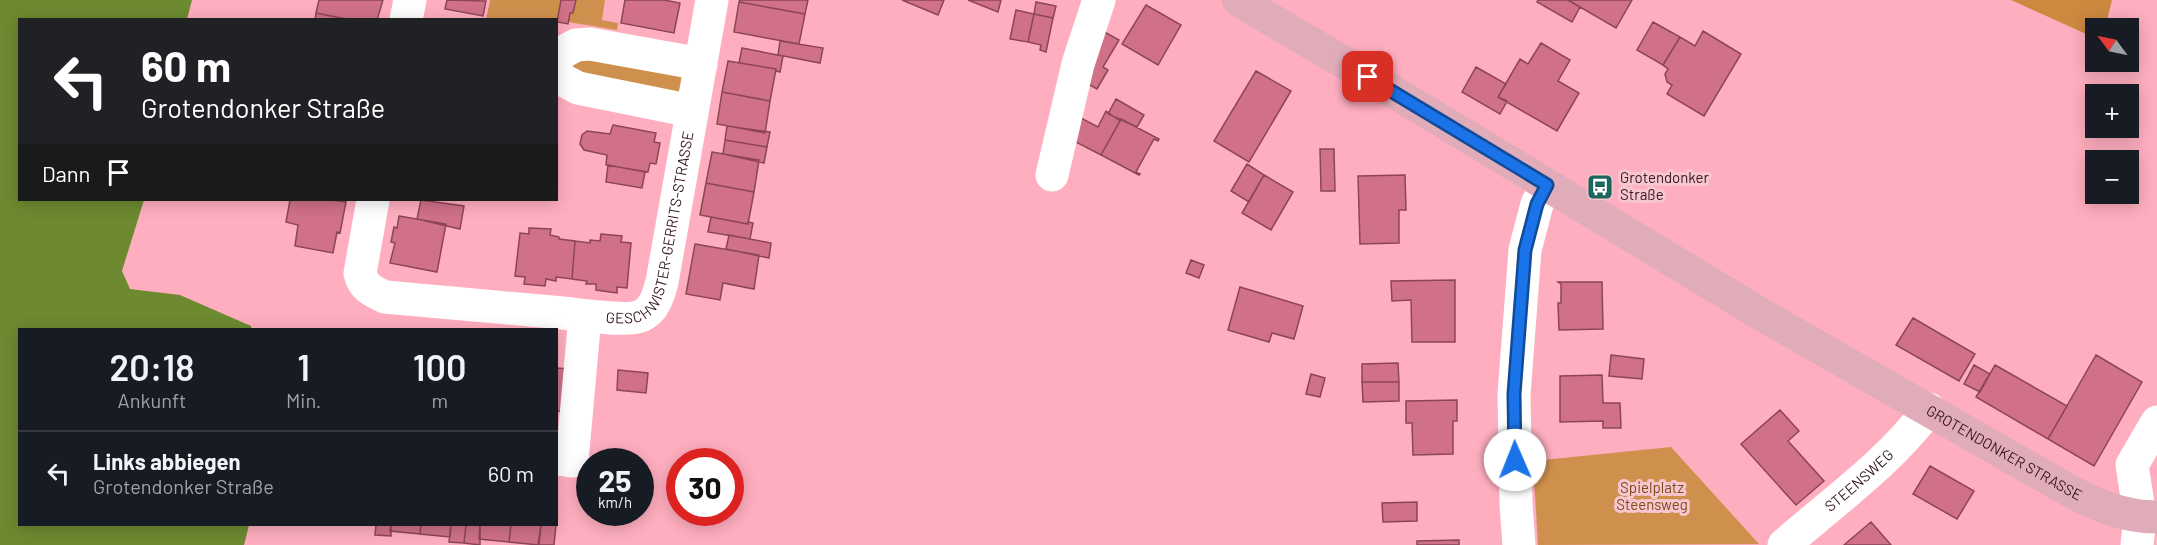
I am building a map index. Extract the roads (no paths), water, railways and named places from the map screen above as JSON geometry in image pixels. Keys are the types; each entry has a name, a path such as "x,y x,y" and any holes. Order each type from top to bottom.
{"main road":[{"name":"GROTENDONKER STRASSE","path":"1238,0 1764,316 2091,502 2145,526"}],"street":[{"path":"406,18 410,0"},
{"name":"GESCHWISTER-GERRITS-STRASSE","path":"373,201 360,273 362,282 385,297 585,315 632,318 642,315 652,309 658,298 712,0"},
{"path":"1052,175 1078,64 1099,0"},
{"path":"558,55 576,45 590,44 701,64"},
{"name":"GESCHWISTER-GERRITS-STRASSE","path":"558,74 563,80 578,88 692,111"},
{"path":"1519,545 1514,394 1525,250 1537,204 1547,185"},
{"name":"GESCHWISTER-GERRITS-STRASSE","path":"558,459 572,461 585,315"},
{"name":"STEENSWEG","path":"1784,545 1891,453 1916,427 1929,409"},
{"path":"2145,526 2132,465 2157,422"}],"place":[{"name":"Grotendonker Straße","path":"1600,187"}],"park label":[{"name":"Spielplatz Steensweg","path":"1652,496"}]}
